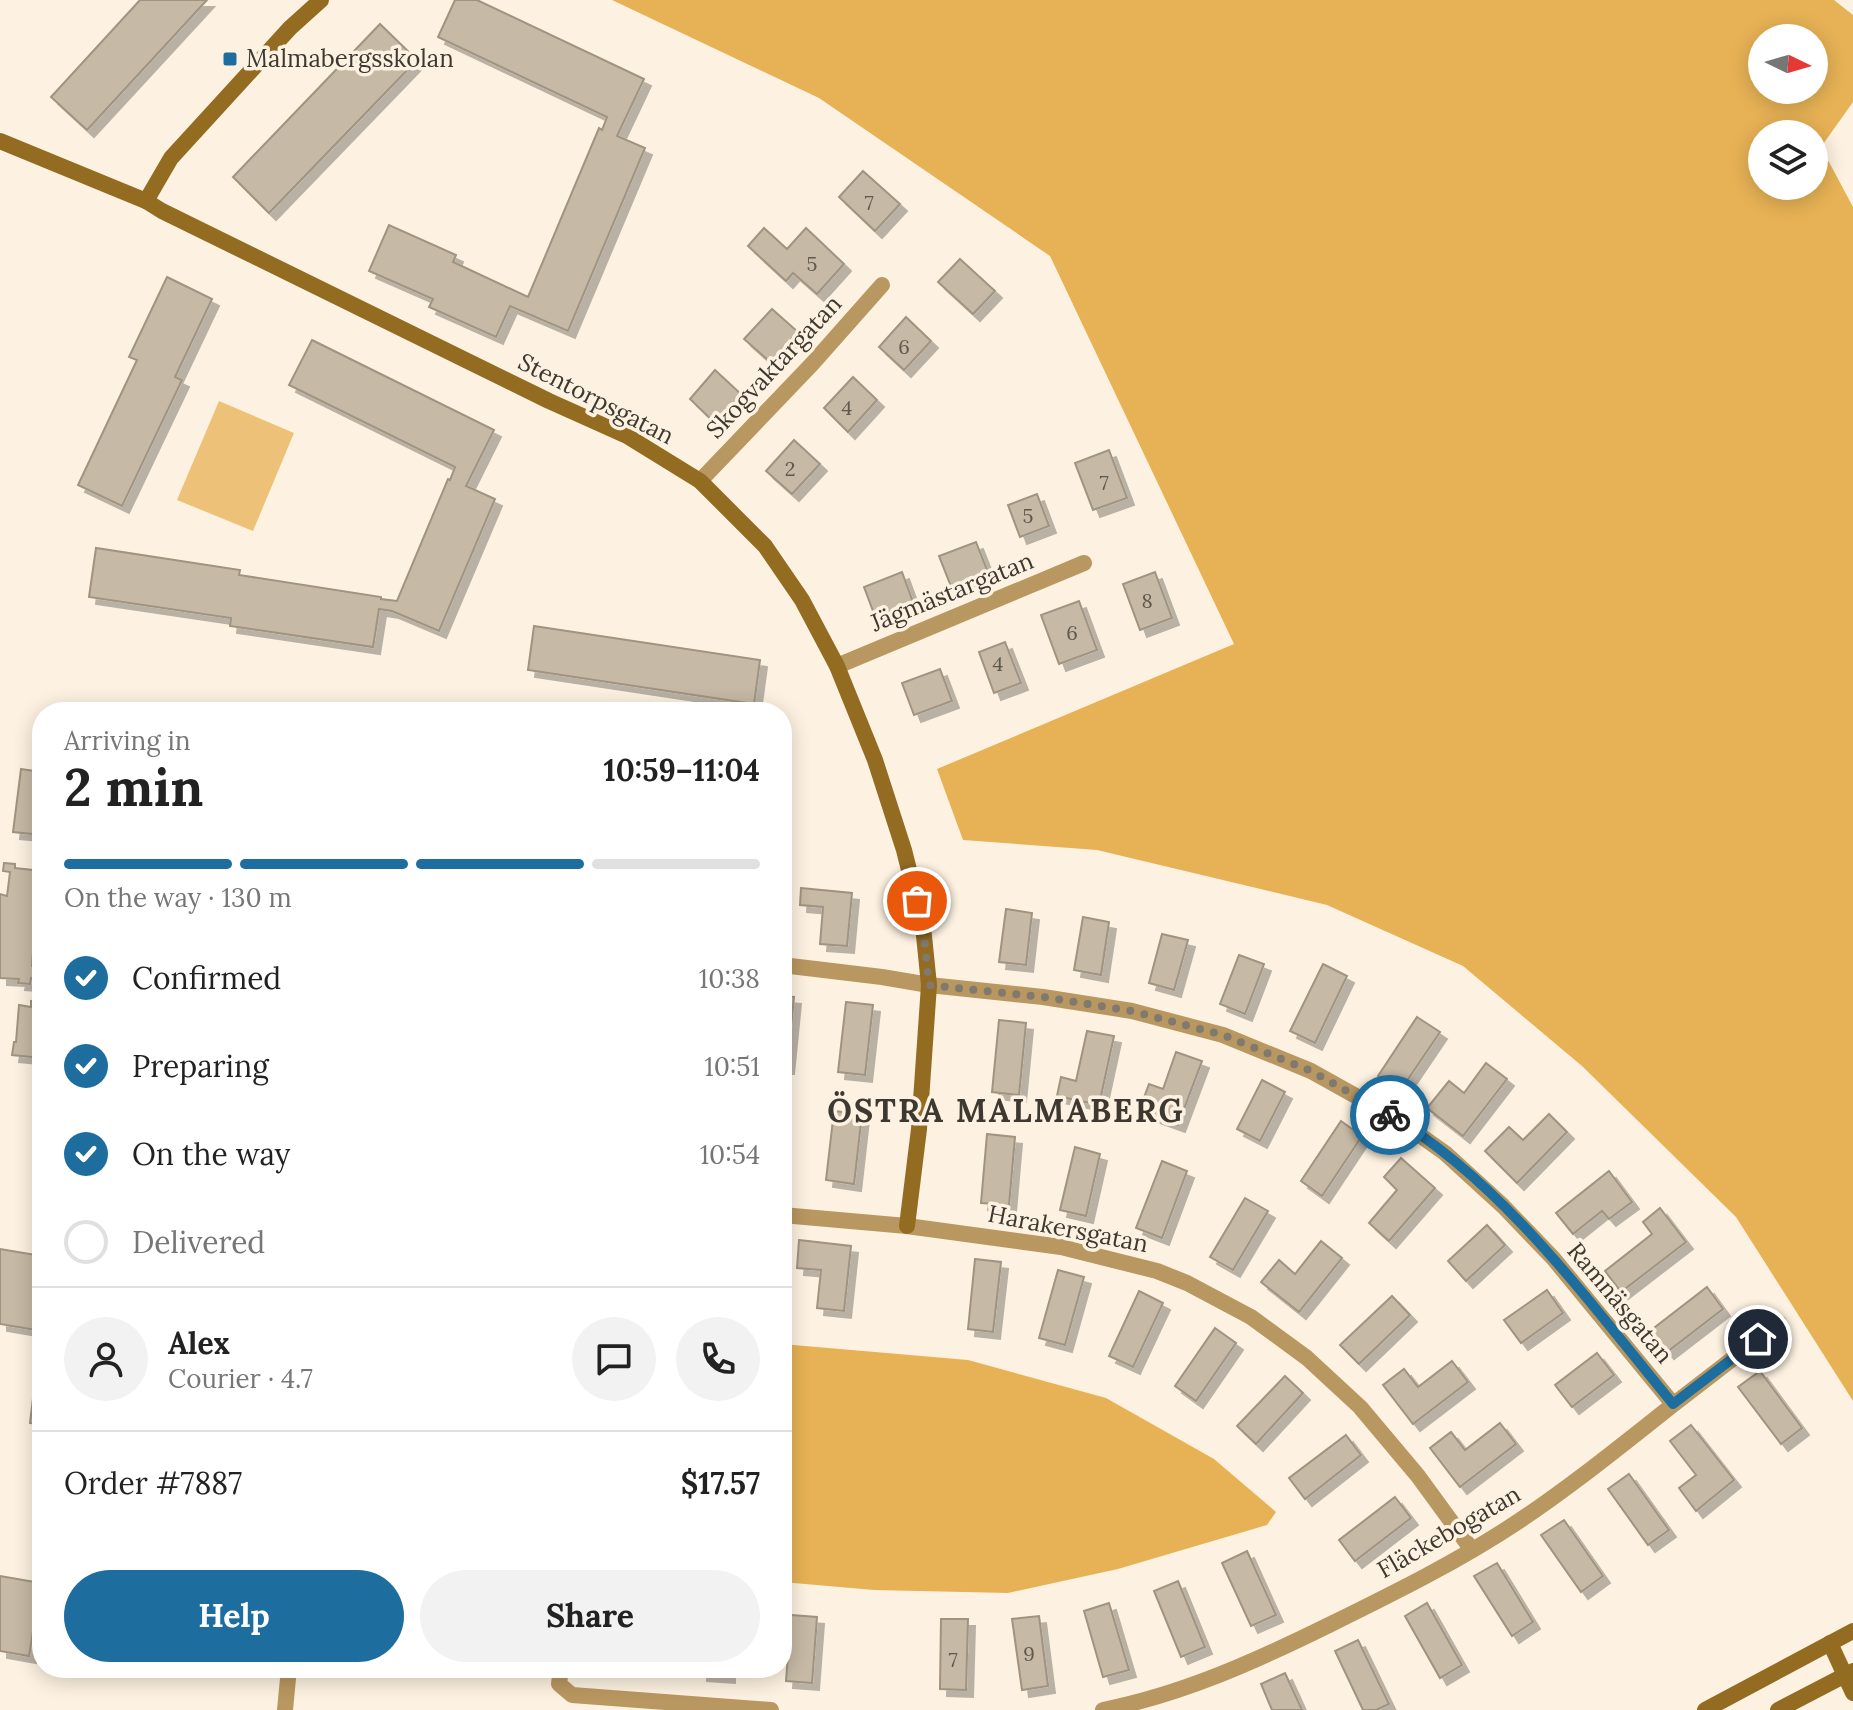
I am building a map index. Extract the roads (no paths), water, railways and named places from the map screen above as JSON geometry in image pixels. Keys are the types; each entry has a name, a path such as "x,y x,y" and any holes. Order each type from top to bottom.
{"street":[{"path":"146,201 171,158 290,28 321,0"},
{"name":"Stentorpsgatan","path":"0,141 146,201 549,401 627,436 700,481 765,546 802,600 837,666 875,760 904,850 923,926 929,985 919,1129 907,1226"},
{"name":"Skogvaktargatan","path":"700,481 812,364 882,285"},
{"name":"Jägmästargatan","path":"837,666 1084,563"},
{"name":"Ramnäsgatan","path":"792,966 1132,1011 1223,1035 1311,1071 1379,1108 1445,1153 1503,1206 1553,1258 1673,1404"},
{"name":"Harakersgatan","path":"792,1216 907,1226 1061,1247 1126,1262 1187,1283 1251,1317 1307,1358 1360,1407 1418,1476 1472,1550"},
{"name":"Fläckebogatan","path":"1103,1710 1177,1692 1271,1654 1472,1550 1605,1459 1779,1323"},
{"path":"1705,1710 1853,1631"},
{"path":"1830,1643 1849,1673 1853,1693"},
{"path":"1778,1710 1849,1673"},
{"path":"285,1710 288,1678"},
{"path":"561,1678 572,1695 771,1710"}],"place":[{"name":"Malmabergsskolan","path":"230,59"}],"district":[{"name":"ÖSTRA MALMABERG","path":"1006,1111"}]}
